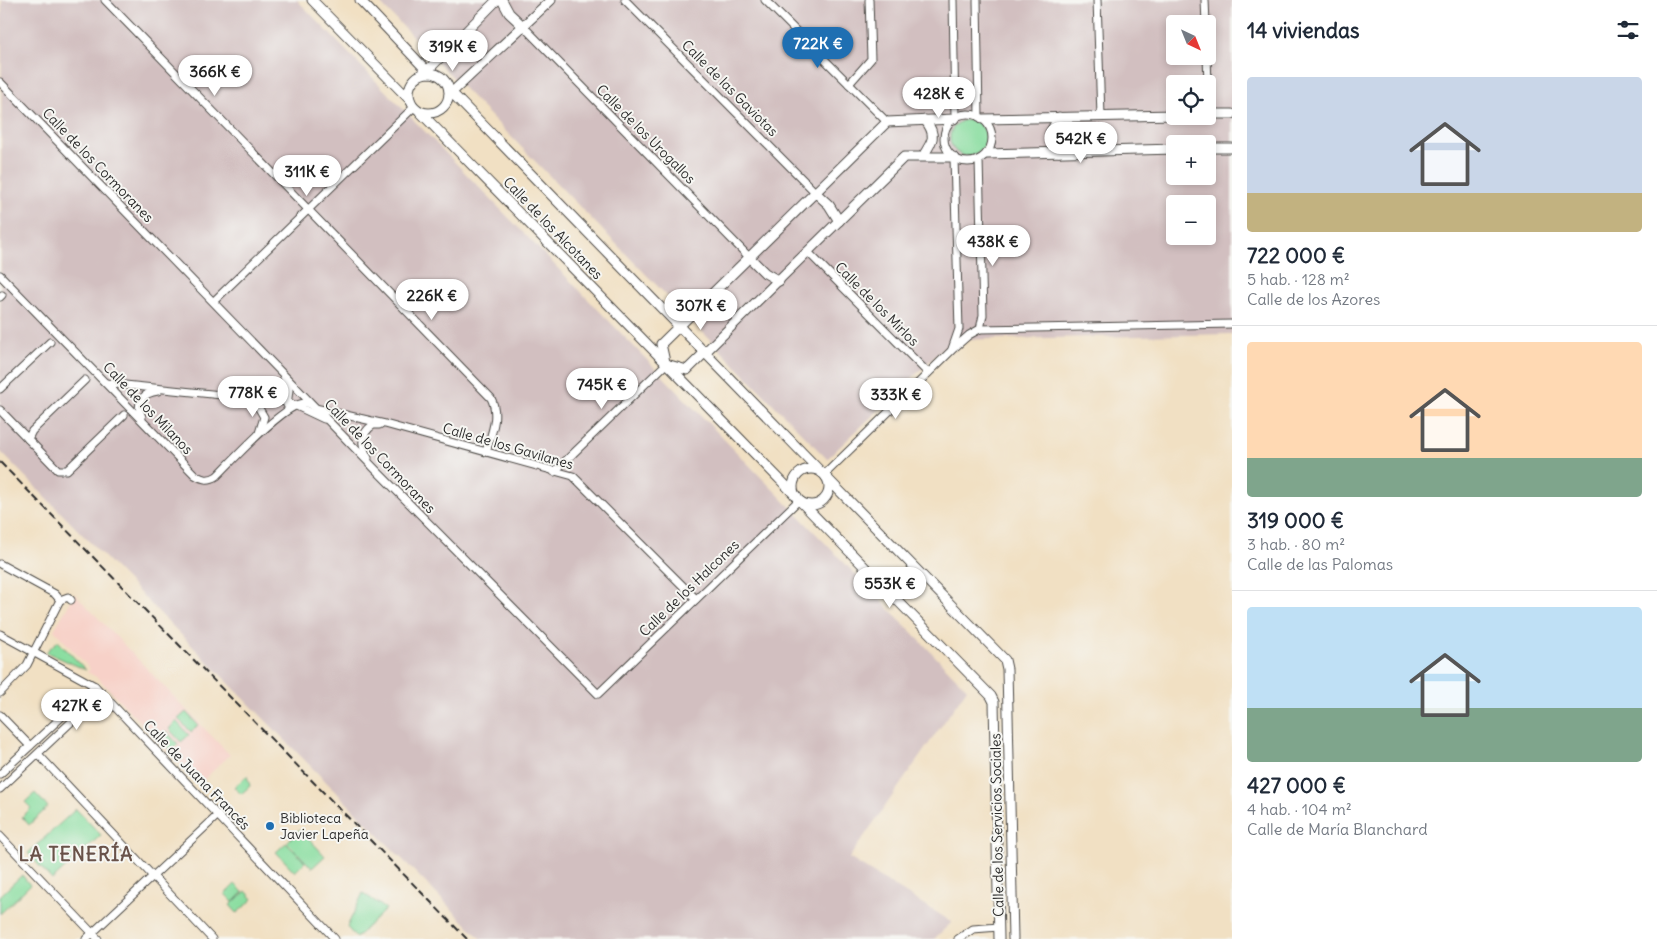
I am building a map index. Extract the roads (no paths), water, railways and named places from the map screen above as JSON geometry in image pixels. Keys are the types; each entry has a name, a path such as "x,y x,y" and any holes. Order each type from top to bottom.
{"street":[{"path":"105,0 310,209 491,398 496,415 486,452"},
{"name":"Calle de los Alcotanes","path":"312,0 991,696 994,711"},
{"path":"360,0 427,73 444,80 450,93"},
{"path":"497,0 427,73 415,78 410,85 414,106 428,114 442,109 450,93 524,27 551,0"},
{"path":"502,0 509,13 524,27"},
{"name":"Calle de las Gaviotas","path":"625,0 816,193"},
{"path":"765,0 887,122"},
{"path":"849,84 870,59 869,0"},
{"path":"952,350 958,329 953,158 948,152 944,138 949,124 955,118 953,0"},
{"path":"977,0 981,118 988,125 992,140 983,157 983,315 980,329"},
{"path":"1097,0 1101,116"},
{"path":"1205,0 1206,15"},
{"name":"Calle de los Urogallos","path":"524,27 750,258"},
{"name":"Calle de los Cormoranes","path":"0,82 214,301 315,408 598,694"},
{"name":"Calle de los Alcotanes","path":"450,93 706,352 1005,660 1008,710"},
{"path":"214,301 414,106"},
{"path":"666,364 661,344 887,122 955,118 967,114 981,118 1166,115"},
{"path":"1216,114 1232,114"},
{"path":"1059,117 1050,133 1053,145 1059,152"},
{"path":"923,156 932,141 932,129 925,120"},
{"path":"1216,148 1232,148"},
{"path":"666,364 688,370 904,157 953,158 966,163 983,157 1059,152 1166,149"},
{"path":"816,193 829,205 839,221"},
{"name":"Calle de los Mirlos","path":"808,252 928,373"},
{"path":"750,258 765,273 779,281"},
{"name":"Calle de los Milanos","path":"0,274 195,475 203,479 211,480 217,476 292,404"},
{"path":"824,475 952,350 969,335 980,329 1232,324"},
{"path":"0,389 50,342"},
{"path":"554,472 666,364"},
{"path":"282,374 289,390 292,404"},
{"path":"28,439 32,430 85,380"},
{"name":"Calle de los Gavilanes","path":"106,383 292,404 304,403 315,408 385,424 573,476 696,599"},
{"name":"Calle de los Gavilanes","path":"144,422 138,410 140,399 150,392 169,389"},
{"path":"246,398 256,403 264,416 256,438"},
{"name":"Calle de los Gavilanes","path":"292,404 328,420"},
{"path":"0,410 58,470 63,472 124,415"},
{"path":"375,469 362,443 369,428 373,425 385,424"},
{"path":"812,469 824,475 829,487 826,498 817,504 799,500 794,487 797,476 812,469"},
{"name":"Calle de los Halcones","path":"598,694 799,500"},
{"path":"0,564 55,594 60,600"},
{"path":"0,693 20,674 34,653 60,600 68,597 71,600"},
{"name":"Calle de Juana Francés","path":"0,634 95,686 332,938"},
{"path":"0,774 95,686"},
{"path":"0,789 102,693"},
{"name":"Calle de los Servicios Sociales","path":"1008,710 1013,939"},
{"name":"Calle de los Servicios Sociales","path":"994,711 999,939"},
{"path":"0,715 30,746"},
{"path":"38,754 212,939"},
{"path":"86,939 95,936 153,876 218,815"},
{"path":"0,836 95,936"},
{"path":"958,939 973,929 999,927"}],"railway":[{"path":"0,462 467,939"}],"place":[{"name":"Biblioteca Javier Lapeña","path":"270,826"}],"district":[{"name":"LA TENERÍA","path":"76,854"}]}
